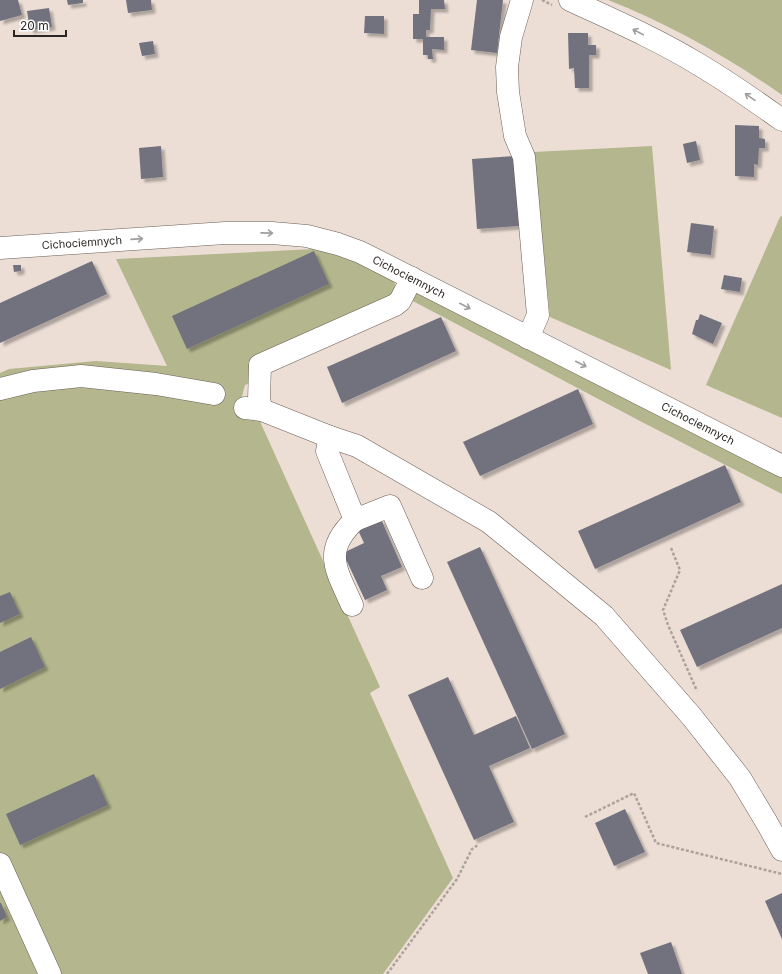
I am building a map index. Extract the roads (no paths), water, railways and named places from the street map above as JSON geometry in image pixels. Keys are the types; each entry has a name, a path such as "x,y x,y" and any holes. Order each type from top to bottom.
{"street":[{"path":"522,0 511,37 507,67 508,92 515,136 524,157 538,315 528,338"},
{"path":"570,0 622,24 697,63 733,85 782,120"},
{"name":"Cichociemnych","path":"0,248 225,233 307,236 338,244 360,252 412,278 782,466"},
{"path":"412,278 400,301 395,305 260,365 259,400 254,409 363,449 489,522 604,616 692,717 740,778 782,850"},
{"path":"0,389 33,381 81,376 156,384 214,394"},
{"path":"330,437 327,451 355,520"},
{"path":"352,605 337,571 335,549 344,531 355,520 390,506 422,578"},
{"path":"0,864 50,974"}]}
